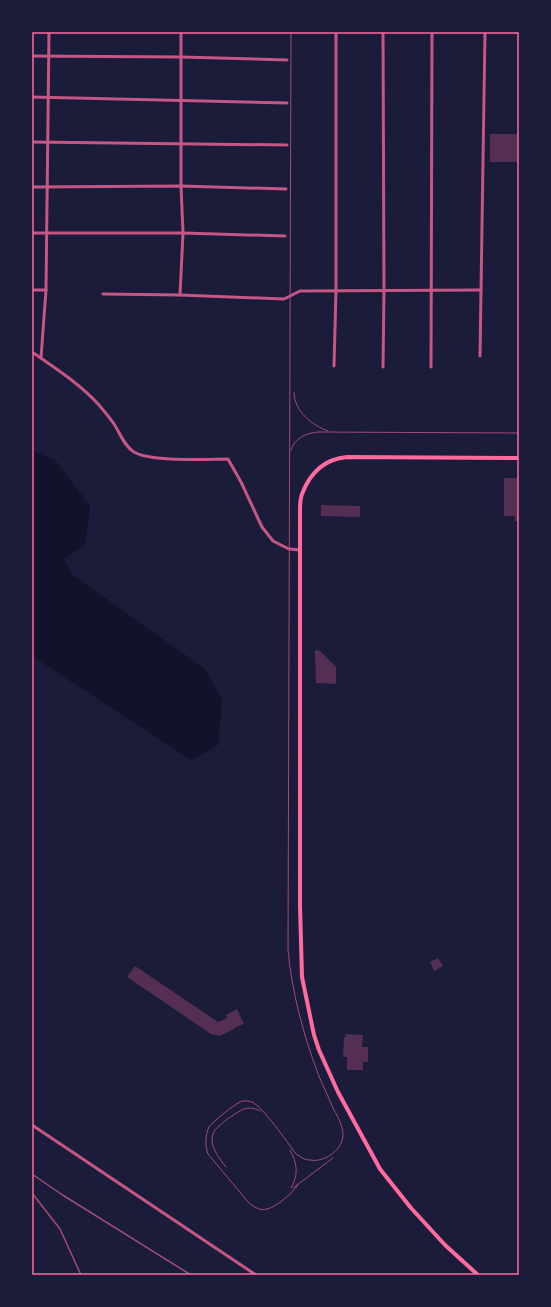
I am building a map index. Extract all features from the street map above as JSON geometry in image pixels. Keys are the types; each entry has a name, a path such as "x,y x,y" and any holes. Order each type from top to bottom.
{"main road":[{"path":"478,1275 446,1245 411,1208 380,1169 340,1096 319,1050 314,1035 302,977 300,906 300,510 302,494 310,478 320,466 337,458 519,458"}],"street":[{"path":"41,358 46,290 49,32"},
{"path":"180,295 182,233 181,32"},
{"path":"334,366 336,291 336,32"},
{"path":"383,32 383,367"},
{"path":"431,367 432,32"},
{"path":"480,356 485,32"},
{"path":"32,56 180,57 287,60"},
{"path":"32,97 287,103"},
{"path":"32,142 287,144"},
{"path":"32,187 181,186 286,189"},
{"path":"32,233 182,233 285,236"},
{"path":"32,290 46,290"},
{"path":"103,294 284,299 300,291 481,290"},
{"path":"32,352 67,377 99,405 133,452 150,457 228,459 241,482 262,527 273,541 289,549 300,550"},
{"path":"32,1126 256,1275"}],"shaded area":[{"path":"32,451 55,460 90,506 85,545 64,559 73,575 205,669 222,699 218,745 191,760 32,656"}],"building":[{"path":"490,134 519,134 519,162 490,162"},
{"path":"504,478 519,478 519,521 515,521 515,516 504,516"},
{"path":"321,505 360,506 360,517 321,516"},
{"path":"315,650 320,651 336,667 336,684 316,683"},
{"path":"438,958 443,966 434,971 430,962"},
{"path":"135,966 218,1022 227,1018 226,1015 237,1009 244,1024 220,1036 211,1034 127,977"},
{"path":"346,1034 363,1035 362,1047 368,1047 368,1062 363,1062 363,1070 347,1070 347,1057 343,1057 344,1037 346,1037"}],"tram line":[{"path":"291,32 288,950 295,997 308,1043 318,1074 340,1121 343,1133 340,1144 332,1154 322,1159 306,1159 296,1154 275,1125 257,1105 252,1102 244,1101 233,1106 209,1127 206,1148 208,1154 249,1203 257,1208 264,1209 275,1206 288,1196 298,1185"},
{"path":"294,393 297,406 305,417 328,431"},
{"path":"291,450 298,439 318,432 519,433"},
{"path":"226,1167 213,1147 212,1138 214,1131 221,1124 245,1109 253,1108 260,1111"},
{"path":"290,1150 296,1164 294,1183 291,1188"},
{"path":"293,1188 333,1158"}],"railway":[{"path":"32,1174 61,1194 191,1275"},
{"path":"32,1193 60,1229 81,1275"}]}
